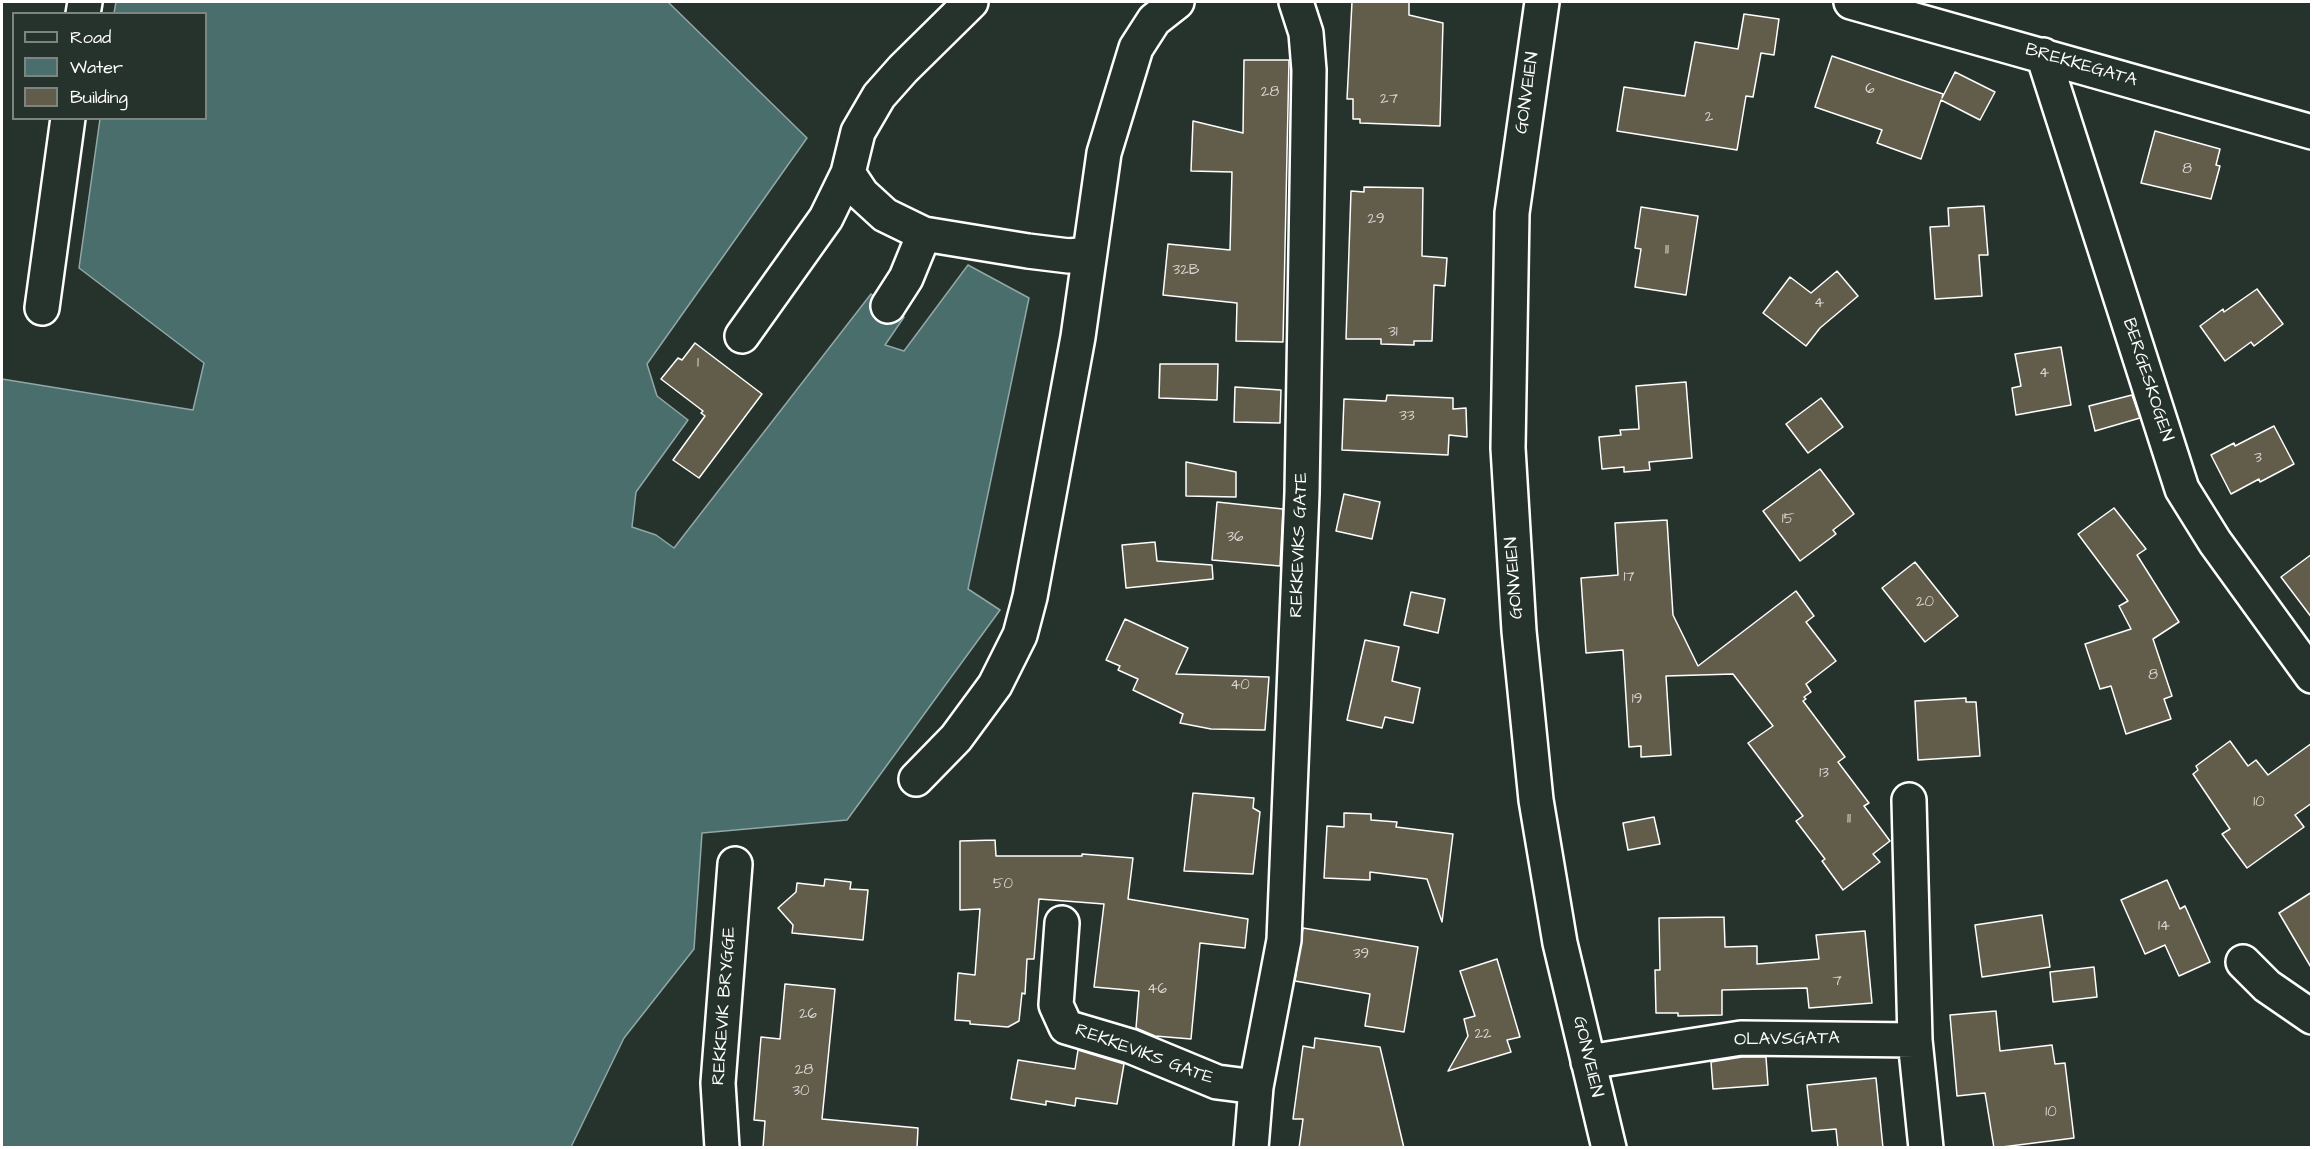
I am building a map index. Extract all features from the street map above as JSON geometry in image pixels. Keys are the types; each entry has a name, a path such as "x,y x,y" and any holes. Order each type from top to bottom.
{"street":[{"path":"742,336 826,218 848,173 858,132 879,96 971,2"},
{"path":"916,779 956,738 995,685 1020,635 1030,597 1059,450 1078,337 1104,153 1136,48 1154,20 1176,2"},
{"name":"REKKEVIKS GATE","path":"1251,1148 1256,1088 1284,940 1302,493 1309,70 1306,33 1296,2"},
{"name":"GONVEIEN","path":"1542,2 1512,213 1508,448 1519,631 1536,800 1560,943 1609,1148"},
{"name":"BREKKEGATA","path":"1851,2 2312,132"},
{"name":"BERGESKOGEN","path":"2043,55 2182,489 2215,542 2312,676"},
{"path":"42,308 68,120"},
{"path":"848,173 862,194 885,215 924,234 1069,256 1089,254"},
{"path":"888,306 906,278 924,234"},
{"path":"1910,800 1915,1040 1926,1148"},
{"name":"REKKEVIK BRYGGE","path":"722,1148 718,1083 735,864"},
{"name":"REKKEVIKS GATE","path":"1062,923 1056,1005 1066,1027 1130,1046 1217,1082 1256,1088"},
{"path":"2242,962 2267,986 2312,1017"},
{"name":"OLAVSGATA","path":"1588,1062 1741,1038 1915,1040"}],"water":[{"path":"116,2 668,2 807,138 647,364 657,396 688,420 636,492 632,527 656,535 674,548 871,294 904,317 885,345 904,351 968,265 1029,298 968,589 1000,610 847,820 702,833 694,949 624,1038 571,1147 2,1147 2,379 193,410 204,363 79,268 100,120 207,120 207,12 114,12"}],"building":[{"path":"1352,2 1409,2 1409,15 1443,23 1440,126 1360,123 1360,119 1353,119 1353,99 1347,99"},
{"path":"1744,14 1779,19 1774,55 1761,53 1753,97 1746,96 1737,150 1617,131 1624,87 1685,96 1695,42 1738,49"},
{"path":"1832,56 1943,94 1942,98 1955,72 1995,92 1980,120 1941,100 1921,159 1877,143 1882,130 1815,107"},
{"path":"1244,60 1289,60 1283,342 1236,341 1237,303 1163,295 1168,244 1230,250 1232,172 1191,171 1193,121 1243,133"},
{"path":"2155,131 2220,149 2216,165 2220,166 2211,199 2141,183"},
{"path":"1364,187 1423,188 1422,256 1447,258 1445,286 1434,285 1432,341 1414,341 1414,345 1381,344 1381,339 1346,339 1351,191 1364,192"},
{"path":"1984,206 1988,255 1979,255 1982,296 1935,299 1930,227 1949,226 1948,208"},
{"path":"1641,207 1698,216 1686,295 1635,287 1641,249 1635,248"},
{"path":"1837,271 1858,296 1820,328 1806,346 1763,313 1790,277 1811,293"},
{"path":"2257,289 2283,324 2254,346 2251,342 2225,361 2200,326"},
{"path":"695,343 762,394 699,478 673,460 705,416 701,413 703,411 661,379 678,358 682,360"},
{"path":"2061,347 2071,405 2016,415 2012,388 2021,386 2015,354"},
{"path":"1160,364 1218,364 1217,400 1159,398"},
{"path":"1686,382 1692,458 1649,462 1650,470 1624,472 1624,467 1602,469 1599,437 1621,435 1620,430 1639,429 1636,386"},
{"path":"1235,387 1281,390 1280,423 1234,422"},
{"path":"1387,395 1453,398 1453,409 1466,408 1467,437 1449,435 1448,455 1342,450 1344,399 1386,401"},
{"path":"2132,395 2140,418 2095,431 2089,406"},
{"path":"1821,398 1843,427 1808,453 1786,424"},
{"path":"2274,426 2294,464 2231,494 2211,455 2234,443 2235,446"},
{"path":"1186,462 1236,472 1236,497 1186,496"},
{"path":"1820,469 1854,514 1833,530 1836,534 1800,561 1763,511"},
{"path":"1344,494 1380,502 1372,539 1336,531"},
{"path":"1217,502 1283,509 1280,566 1212,560"},
{"path":"2114,508 2146,549 2137,555 2179,622 2153,639 2172,696 2164,699 2171,719 2126,734 2111,686 2100,689 2085,644 2131,629 2119,606 2128,601 2078,534"},
{"path":"1667,520 1673,615 1698,666 1796,591 1814,616 1806,622 1836,661 1806,684 1811,692 1804,697 1806,699 1803,701 1845,757 1838,762 1869,803 1864,806 1890,841 1873,854 1880,862 1843,890 1822,861 1825,859 1796,821 1803,816 1748,743 1773,726 1733,674 1666,676 1671,755 1641,757 1641,746 1629,747 1623,650 1586,653 1581,578 1618,575 1615,523"},
{"path":"1155,542 1157,561 1212,565 1213,579 1126,588 1122,545"},
{"path":"2312,554 2312,618 2281,577"},
{"path":"1915,562 1958,616 1925,642 1882,588"},
{"path":"1411,592 1445,599 1438,633 1404,625"},
{"path":"1125,619 1188,648 1176,674 1269,677 1265,730 1211,729 1180,723 1183,714 1133,690 1138,679 1118,670 1120,666 1106,660"},
{"path":"1365,640 1399,647 1392,681 1420,688 1413,723 1385,717 1382,728 1347,720"},
{"path":"1966,698 1966,702 1976,702 1980,756 1918,760 1915,701"},
{"path":"2230,741 2248,766 2256,760 2268,775 2312,743 2312,803 2295,815 2304,827 2247,868 2222,834 2230,829 2193,774 2198,770 2196,766"},
{"path":"1193,793 1254,798 1253,808 1260,812 1253,874 1184,871"},
{"path":"1344,813 1371,814 1371,820 1397,822 1396,827 1453,834 1442,922 1427,879 1370,872 1370,880 1324,878 1327,826 1344,827"},
{"path":"1654,817 1660,844 1628,850 1623,823"},
{"path":"995,840 996,856 1082,856 1082,854 1133,858 1128,899 1248,919 1245,948 1200,943 1191,1039 1155,1036 1136,1028 1139,991 1094,987 1104,904 1039,899 1034,959 1027,959 1025,994 1022,993 1019,1021 1008,1027 970,1024 970,1021 955,1020 958,973 975,975 980,909 960,910 960,841"},
{"path":"825,879 851,882 850,889 868,890 863,940 792,933 793,925 778,908 796,892 797,883 824,886"},
{"path":"2167,880 2180,909 2185,906 2210,962 2179,976 2165,945 2145,954 2121,900"},
{"path":"2312,892 2312,969 2279,913"},
{"path":"2042,915 2050,967 1982,977 1975,925"},
{"path":"1724,917 1725,947 1757,946 1757,964 1819,959 1816,935 1865,931 1872,1003 1809,1008 1807,988 1722,990 1722,1015 1678,1016 1678,1013 1656,1013 1655,970 1660,970 1659,918"},
{"path":"1303,928 1418,947 1404,1032 1365,1026 1370,994 1295,981"},
{"path":"1497,959 1520,1037 1507,1040 1511,1052 1448,1071 1468,1036 1464,1019 1475,1016 1460,971"},
{"path":"2094,967 2097,997 2053,1002 2050,972"},
{"path":"785,984 835,989 822,1119 918,1128 917,1148 763,1148 765,1121 754,1120 761,1037 780,1039"},
{"path":"1996,1011 2000,1051 2052,1045 2055,1064 2065,1063 2074,1138 1994,1148 1985,1093 1957,1096 1950,1015"},
{"path":"1315,1038 1380,1047 1404,1148 1299,1148 1303,1119 1293,1119 1303,1046 1314,1048"},
{"path":"1078,1050 1124,1064 1117,1104 1076,1098 1075,1106 1046,1101 1046,1105 1011,1099 1018,1060 1075,1069"},
{"path":"1742,1057 1766,1057 1768,1085 1713,1089 1711,1062"},
{"path":"1876,1078 1883,1148 1838,1148 1836,1129 1812,1131 1807,1085"}]}
